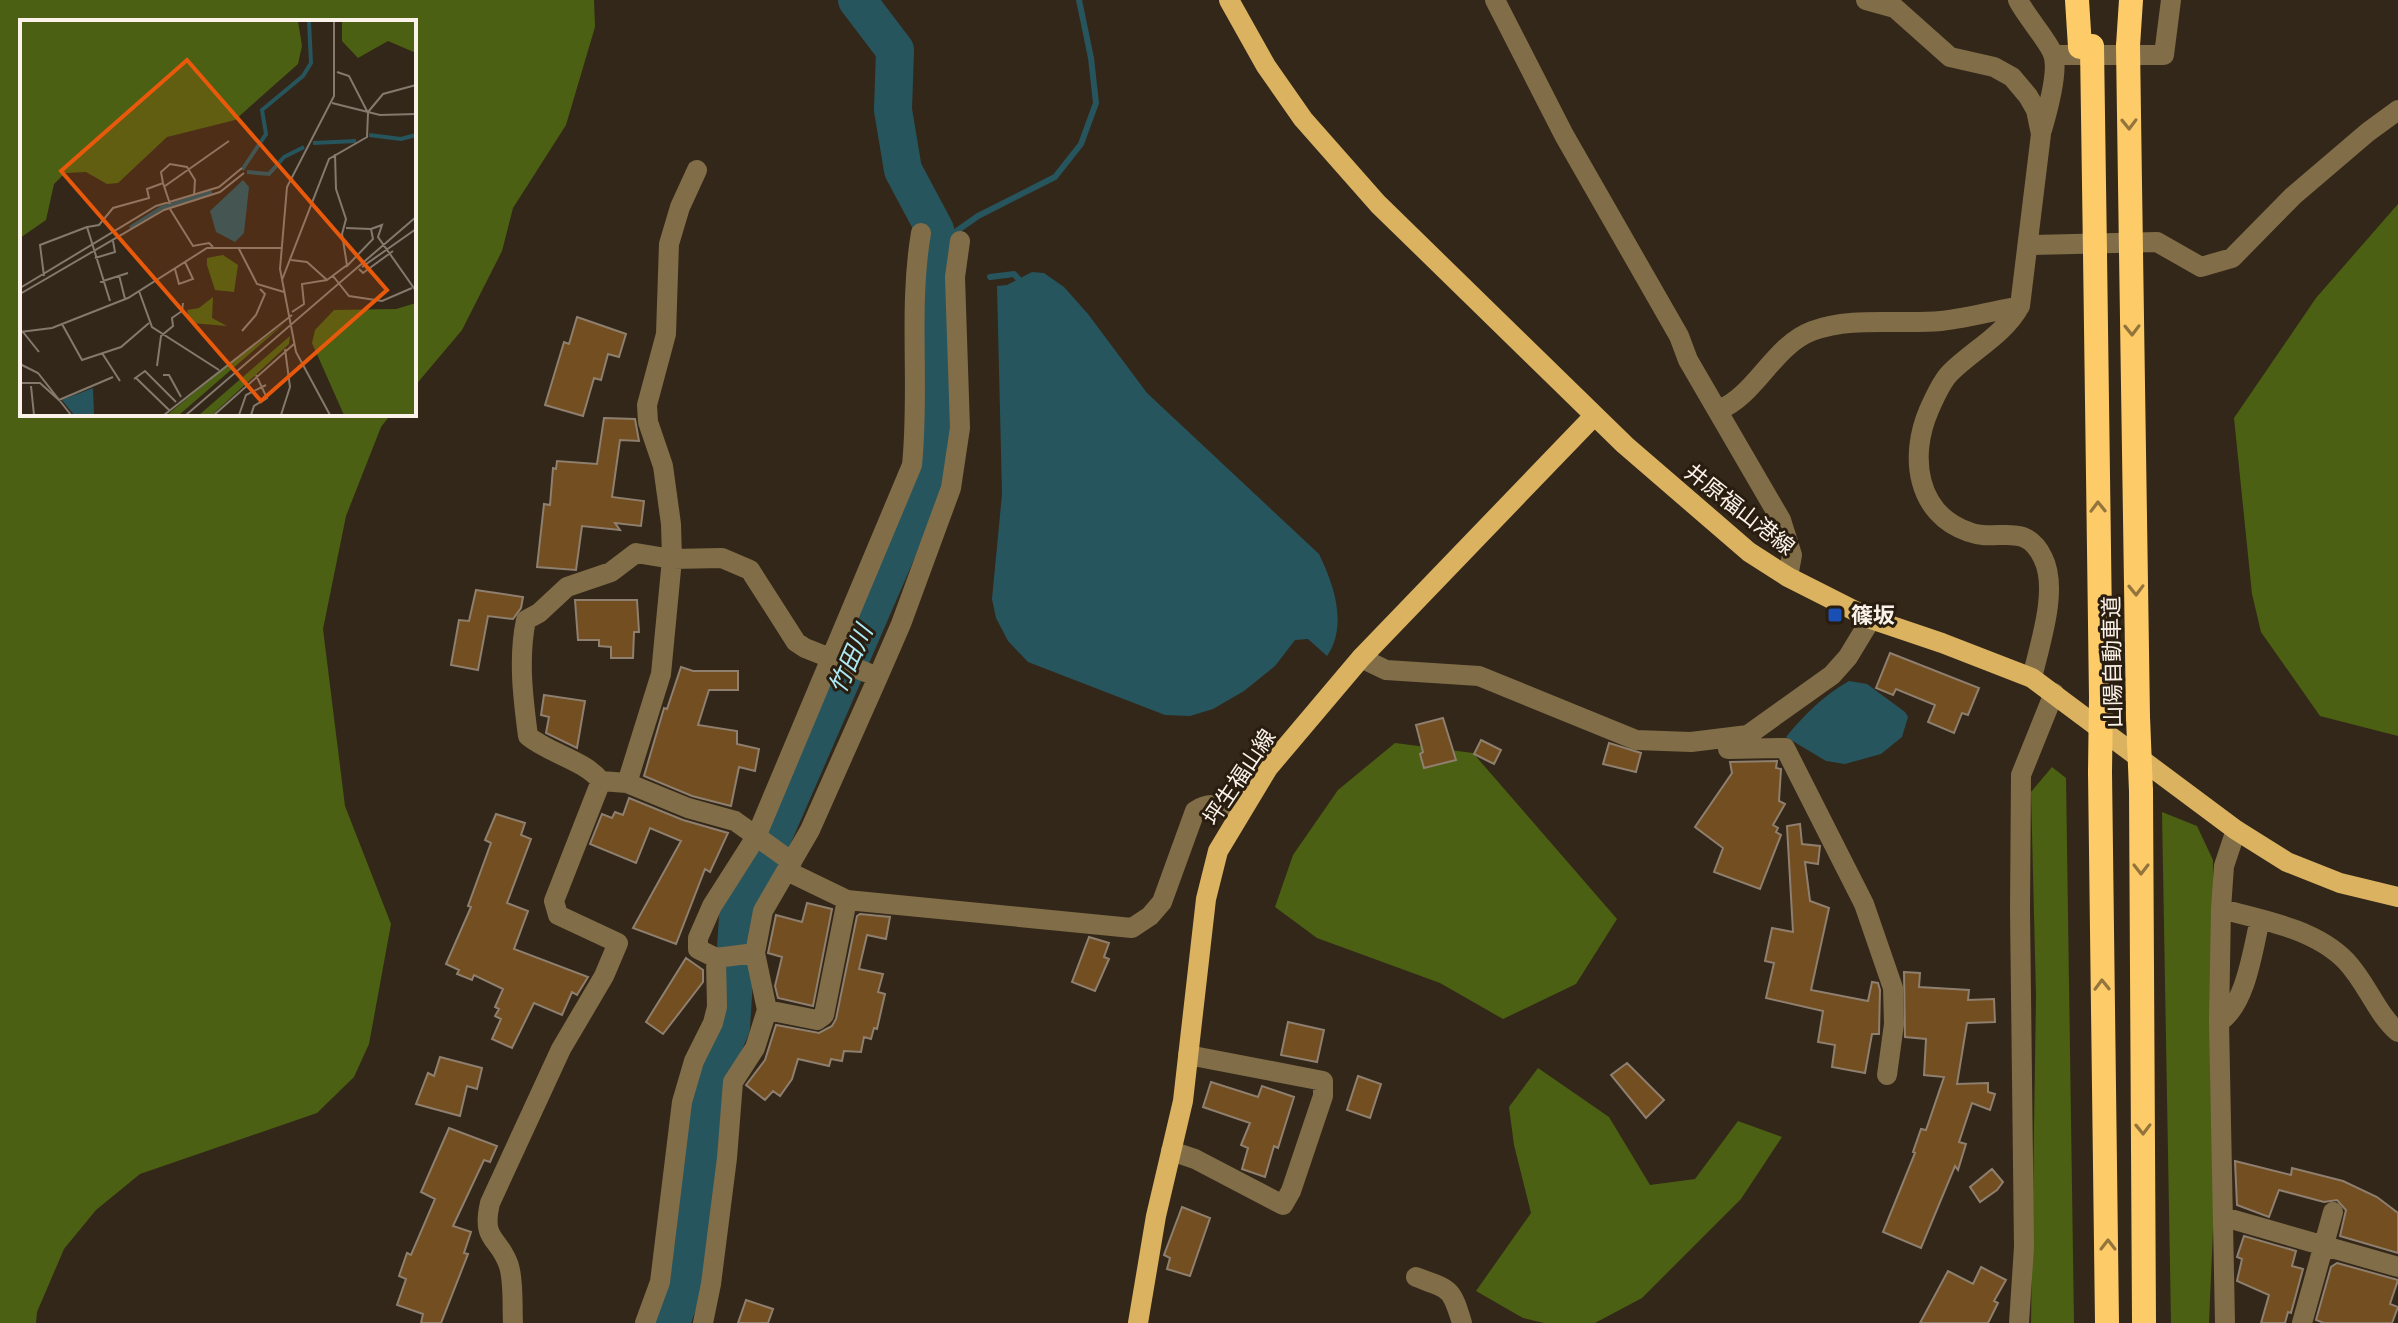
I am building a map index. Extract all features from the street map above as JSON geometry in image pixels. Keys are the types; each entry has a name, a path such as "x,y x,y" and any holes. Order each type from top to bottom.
{"highway":[{"path":"2077,0 2086,47"},
{"name":"山陽自動車道","path":"2092,0 2086,47 2094,191 2107,1323"},
{"name":"山陽自動車道","path":"2131,0 2131,252 2141,791 2144,1323"},
{"path":"2129,37 2137,0"}],"main road":[{"name":"井原福山港線","path":"1229,0 1266,66 1336,160 1435,262 1594,416 1749,552 1788,577 1871,619 2032,678 2236,830 2287,862 2340,883 2398,897"},
{"name":"坪生福山線","path":"1138,1323 1156,1216 1183,1101 1206,899 1218,851 1268,768 1361,658 1594,416"}],"street":[{"path":"1495,0 1564,135 1679,336 1688,360 1781,520 1792,555 1788,577"},
{"path":"1866,0 1895,8 1950,57 1994,67 2012,77 2036,110 2041,134"},
{"path":"2018,0 2054,55 2051,100 2041,134 2020,306 2011,322 1947,375 1920,431 1918,469 1922,489 1934,508 1950,524 1972,534 2025,536 2038,548 2046,562 2049,599 2032,678"},
{"path":"2054,55 2164,55 2171,0"},
{"path":"2029,245 2157,242 2201,267 2232,258 2293,196 2398,110"},
{"path":"627,783 661,674 672,559 663,466 648,422 647,405 666,334 669,244 680,207 697,170"},
{"path":"752,953 718,958 698,949 698,938 712,906 758,839 835,659 912,465 916,425 914,273 921,233"},
{"path":"703,1323 727,1158 733,1082 755,1048 767,1010 752,953 763,911 788,863 810,830 873,676 901,624 951,488 960,428 955,277 960,241"},
{"path":"1719,410 1732,405 1788,344 1811,332 1838,324 1944,321 2020,306"},
{"path":"873,676 796,642 750,570 722,558 672,559 636,553 611,572 567,587 539,613 526,620 522,639 528,736 542,747 594,772 601,781 627,783 688,808 735,821 788,863 847,900 1132,928 1150,916 1162,902 1195,811 1202,806 1219,804 1238,815"},
{"path":"1361,658 1386,670 1479,676 1636,740 1691,742 1748,735 1832,675 1848,657 1871,619"},
{"path":"2019,1323 2024,1247 2021,775 2054,693"},
{"path":"1691,742 1692,749 1785,748 1864,904 1893,988 1894,1024 1887,1075"},
{"path":"513,1323 509,1266 490,1235 486,1222 490,1203 561,1049 604,976 618,943 558,915 554,901 601,781"},
{"path":"2225,1323 2219,1022 2221,909 2224,866 2236,830"},
{"path":"767,1010 817,1020 824,1015 847,900"},
{"path":"2221,909 2319,940 2347,962 2386,1020 2398,1032"},
{"path":"2219,1022 2228,1016 2246,979 2260,919"},
{"path":"645,1323 660,1282 682,1102 694,1061 713,1023 717,1007 718,958"},
{"path":"1171,1151 1195,1159 1283,1205 1291,1191 1323,1096 1323,1081 1188,1055"},
{"path":"2302,1323 2333,1212"},
{"path":"2224,1217 2398,1267"},
{"path":"1416,1277 1448,1289 1462,1323"}],"green space":[{"path":"0,0 594,0 595,27 566,125 513,208 502,251 462,330 416,385 416,20 20,20 20,416 389,416 381,427 346,516 323,629 345,806 391,924 369,1044 354,1077 317,1113 140,1174 96,1210 64,1249 37,1312 36,1323 0,1323"},
{"path":"2398,204 2398,736 2320,716 2261,632 2252,594 2234,418 2316,298"},
{"path":"1395,743 1473,753 1617,919 1576,984 1503,1019 1440,983 1317,938 1275,907 1293,855 1338,790"},
{"path":"2052,767 2066,778 2074,1323 2031,1323 2036,996 2031,792"},
{"path":"2162,812 2197,826 2213,860 2216,1161 2209,1323 2171,1323"},
{"path":"1538,1068 1609,1117 1650,1185 1695,1179 1738,1121 1782,1137 1741,1199 1642,1298 1595,1323 1544,1323 1523,1318 1476,1291 1531,1213 1514,1145 1509,1107"}],"water":[{"path":"1032,272 1044,273 1064,287 1147,393 1319,554 1334,592 1338,618 1337,631 1327,656 1308,639 1295,640 1275,666 1244,691 1213,709 1190,716 1165,715 1028,662 1008,641 996,618 992,599 1002,494 997,286 1007,285"},
{"path":"1849,681 1867,684 1905,712 1908,717 1902,737 1881,754 1845,764 1826,761 1786,737 1815,706"}],"building":[{"path":"577,317 626,334 619,357 608,354 601,380 594,378 583,416 545,405 564,342 569,344"},
{"path":"604,418 635,419 639,441 620,440 612,497 644,501 641,526 615,523 620,530 582,526 576,570 537,567 544,504 550,505 553,468 556,469 557,461 597,464"},
{"path":"476,590 523,597 521,608 513,619 488,616 478,670 451,665 459,620 469,621"},
{"path":"575,600 637,600 639,632 634,632 633,658 611,658 611,647 599,646 599,640 578,640"},
{"path":"1890,653 1979,688 1968,715 1962,713 1954,733 1928,722 1935,705 1896,689 1893,695 1876,688"},
{"path":"681,667 693,671 738,671 738,690 709,690 698,725 737,731 737,744 759,749 755,771 739,767 731,806 692,796 644,776 664,708 667,709"},
{"path":"544,695 585,701 577,748 546,733 549,717 541,715"},
{"path":"1443,718 1456,760 1424,768 1416,725"},
{"path":"1481,740 1501,750 1494,764 1474,754"},
{"path":"1609,743 1641,753 1636,772 1603,764"},
{"path":"1777,761 1776,768 1781,769 1779,801 1785,804 1773,825 1781,835 1760,889 1714,872 1723,848 1695,827 1732,773 1730,762"},
{"path":"629,798 683,820 728,833 710,872 705,869 676,944 633,928 681,841 650,828 636,863 590,844 602,814 612,818 615,812 623,815"},
{"path":"496,814 525,823 521,835 531,839 507,903 528,911 514,949 588,977 577,995 572,992 562,1015 534,1003 512,1048 492,1039 501,1019 495,1016 499,1009 495,1007 503,989 474,975 472,980 457,974 459,970 446,964 471,907 468,906 491,843 485,840"},
{"path":"1800,824 1802,844 1820,846 1818,864 1805,862 1810,901 1829,908 1811,990 1868,1001 1872,982 1878,983 1880,990 1879,1034 1872,1034 1865,1073 1832,1067 1835,1045 1818,1042 1823,1011 1766,998 1774,963 1765,961 1772,928 1793,932 1787,826"},
{"path":"807,903 832,909 813,1006 778,998 775,986 782,957 768,953 776,915 802,922"},
{"path":"857,916 890,917 886,939 867,935 859,969 883,974 878,992 885,994 877,1029 874,1028 871,1039 864,1037 861,1052 844,1051 842,1061 831,1059 829,1066 798,1059 792,1079 780,1096 773,1091 765,1100 746,1085 765,1060 776,1025 819,1033 832,1026 836,1019"},
{"path":"1089,937 1109,943 1104,957 1109,959 1095,991 1072,982"},
{"path":"686,958 703,970 703,982 663,1034 646,1022"},
{"path":"1904,972 1920,973 1919,987 1969,990 1968,1000 1994,999 1995,1022 1967,1023 1957,1084 1988,1083 1988,1092 1995,1094 1990,1110 1972,1103 1959,1142 1966,1144 1958,1170 1955,1166 1921,1248 1883,1232 1915,1153 1921,1129 1926,1130 1944,1077 1924,1075 1926,1039 1905,1037"},
{"path":"1288,1022 1324,1030 1317,1062 1281,1055"},
{"path":"440,1057 482,1068 477,1089 467,1086 460,1116 416,1104 428,1073 434,1076"},
{"path":"1627,1063 1664,1100 1646,1118 1611,1075"},
{"path":"1358,1076 1381,1084 1370,1118 1347,1110"},
{"path":"1211,1082 1258,1097 1262,1086 1294,1097 1265,1177 1242,1169 1248,1148 1241,1145 1250,1123 1203,1107"},
{"path":"449,1128 497,1146 490,1162 484,1160 453,1226 471,1232 464,1253 468,1254 441,1323 421,1323 423,1314 397,1305 406,1279 399,1276 407,1253 411,1255 435,1199 421,1192"},
{"path":"2235,1161 2291,1175 2292,1168 2343,1181 2377,1197 2398,1213 2398,1253 2340,1236 2346,1210 2337,1200 2324,1202 2279,1190 2269,1217 2237,1205"},
{"path":"1992,1169 2003,1182 1980,1202 1970,1187"},
{"path":"1182,1207 1210,1218 1190,1276 1167,1269 1170,1258 1164,1255"},
{"path":"2244,1236 2296,1251 2292,1266 2303,1269 2291,1313 2288,1312 2285,1323 2261,1323 2269,1295 2237,1281 2242,1259 2237,1257"},
{"path":"2337,1263 2398,1280 2390,1304 2398,1307 2392,1323 2324,1323 2316,1320 2331,1267"},
{"path":"1981,1267 2006,1280 1994,1301 1998,1303 1988,1323 1920,1323 1948,1271 1973,1284"},
{"path":"746,1300 773,1309 768,1323 738,1323"}],"waterway":[{"name":"竹田川","path":"671,1323 688,1275 708,1084 731,1027 738,917 927,482 936,444 939,248 935,230 903,170 893,110 895,50 857,0"},
{"path":"939,248 951,235 978,216 1055,177 1081,144 1096,103 1079,0"},
{"path":"990,277 1014,274 1023,284"},
{"path":"938,285 948,284"}],"place":[{"name":"篠坂","path":"1835,615"}]}
